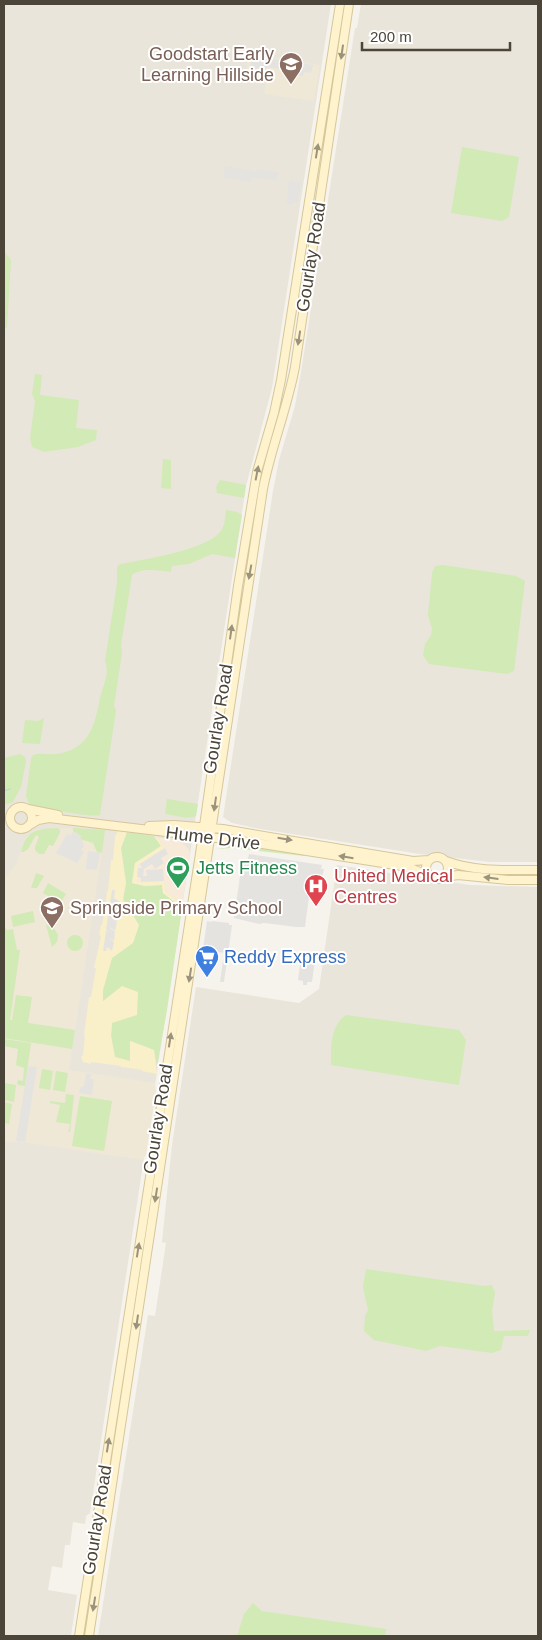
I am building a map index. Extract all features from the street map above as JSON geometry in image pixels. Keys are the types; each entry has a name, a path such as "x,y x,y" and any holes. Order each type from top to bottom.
{"main road":[{"name":"Gourlay Road","path":"79,1636 202,837 235,602 261,456 278,397 340,4"},
{"name":"Gourlay Road","path":"89,1636 245,604 270,459 291,385 349,4"},
{"path":"295,292 306,294"},
{"path":"251,506 261,508"},
{"path":"235,602 245,604"},
{"path":"4,827 12,826 19,829 28,826 32,818 28,809 20,806 7,813 12,826"},
{"name":"Hume Drive","path":"28,809 67,817 144,826 174,825 212,828 413,861 429,860"},
{"name":"Hume Drive","path":"28,826 38,820 52,818 63,821 108,824 250,842 408,867 427,875"},
{"path":"538,870 491,870 459,865 438,857 429,860 425,869 427,875 435,880 458,875 508,880 538,880"},
{"path":"445,877 448,868 446,861"},
{"path":"150,1169 160,1170"}],"shaded area":[{"path":"4,4 331,4 272,388 246,486 90,1513 86,1516 85,1524 73,1522 70,1545 65,1545 62,1568 52,1566 48,1590 77,1595 71,1636 4,1636"},
{"path":"361,4 538,4 538,862 490,862 420,854 260,829 232,823 223,817 273,491 279,460 295,406 355,28 357,28"},
{"name":"Goodstart Early Learning Hillside","path":"249,54 320,65 314,101 264,94 267,76 246,73"},
{"path":"252,56 313,65 311,73 304,72 303,76 294,75 294,71 267,67 266,70 250,68"},
{"path":"226,166 256,171 257,169 278,172 276,181 252,177 251,182 224,178 223,172"},
{"path":"289,180 302,182 298,203 286,205"},
{"name":"Springside Primary School","path":"74,828 105,830 75,1030 10,1020 20,950 17,950 4,927 4,880 16,864 26,837 38,829"},
{"path":"73,831 81,836 80,839 84,846 81,850 84,852 77,863 56,853 67,834 71,835"},
{"path":"157,837 178,841 189,850 190,856 182,904 166,892 164,881 136,883 138,865 165,848"},
{"path":"165,848 168,854 161,858 164,863 155,869 152,864 144,869 143,876 147,876 146,870 163,869 164,881 141,882 141,878 137,877 138,868 142,868 140,864"},
{"path":"88,851 100,853 97,870 86,869"},
{"path":"249,854 322,865 321,869 324,869 322,878 310,876 305,927 259,924 234,918 242,862 247,862"},
{"path":"337,865 470,885 538,887 538,1636 98,1636 148,1315 155,1316 166,1243 162,1242 172,1145 196,987 299,1003 319,989"},
{"path":"112,890 115,890 114,898 120,902 118,911 113,907 118,912 117,921 111,918 117,922 115,931 110,927 115,932 114,941 108,937 114,942 112,951 107,947 106,951 103,951 106,931 109,931 106,930 109,911 112,910 109,909"},
{"path":"207,921 229,923 229,925 232,925 224,982 220,982 224,953 203,949"},
{"path":"301,958 315,960 312,982 307,982 307,985 303,985 303,981 298,980"},
{"path":"4,1038 72,1049 69,1070 155,1083 156,1091 146,1155 143,1160 22,1142 4,1142"},
{"path":"28,1066 37,1067 25,1142 16,1141"},
{"path":"86,1074 91,1074 90,1079 94,1079 93,1095 79,1093 80,1088 84,1086"}],"green space":[{"path":"462,147 519,157 509,217 502,221 451,213"},
{"path":"4,251 11,260 7,328 4,327"},
{"path":"35,374 42,375 40,395 79,400 76,428 97,430 96,440 78,447 44,452 32,447 30,438 35,401 32,394"},
{"path":"163,459 171,460 171,489 161,488"},
{"path":"220,480 246,485 244,498 217,493 216,487"},
{"path":"226,510 242,515 235,558 212,554 189,564 172,566 171,572 146,570 132,575 121,645 122,653 114,706 116,711 100,815 65,812 29,804 26,796 33,755 67,752 83,742 93,727 106,676 105,661 117,583 117,567 120,564 158,557 202,544 220,532 223,527"},
{"path":"443,565 516,576 525,581 514,671 507,674 429,664 423,655 425,644 431,635 432,629 428,615 432,573 435,566"},
{"path":"44,718 40,744 22,743 25,720 38,721"},
{"path":"20,754 25,757 26,761 21,787 13,802 4,805 4,758"},
{"path":"167,799 198,804 196,816 185,817 165,814"},
{"path":"58,828 60,833 53,846 49,845 44,854 39,854 35,850 39,837 36,835 28,849 21,852 26,839 34,832"},
{"path":"73,828 105,830 102,853 97,852 93,843 80,839 81,836 73,831"},
{"path":"127,832 154,836 161,846 135,863 132,883 145,886 162,885 163,893 177,904 181,916 157,1066 154,1050 131,1041 130,1061 115,1057 111,1036 112,1023 103,1002 103,990 112,958 133,943 139,925 123,899 126,883 121,848"},
{"path":"279,842 305,846 304,856 232,848 217,849 227,847 229,844 249,847"},
{"path":"36,873 44,876 37,888 31,888"},
{"path":"48,883 66,894 60,903 43,893"},
{"path":"33,911 35,922 13,927 11,916"},
{"path":"46,925 53,927 58,935 57,942 52,947"},
{"path":"4,927 7,930 13,929 17,950 20,950 10,1020 12,1020 16,995 32,997 28,1023 75,1030 72,1049 4,1038"},
{"path":"72,935 78,935 83,940 81,949 72,951 67,946 67,940"},
{"path":"346,1015 459,1030 466,1040 459,1085 331,1065 332,1037 337,1025"},
{"path":"4,1039 31,1043 25,1086 18,1085 17,1083 18,1080 23,1081 24,1068 16,1065 18,1049 4,1046"},
{"path":"42,1069 53,1071 50,1090 39,1088"},
{"path":"56,1071 68,1073 65,1092 53,1090"},
{"path":"4,1083 16,1085 14,1102 4,1100"},
{"path":"66,1094 74,1095 70,1132 68,1132 70,1124 56,1122 60,1105 50,1103 50,1101 65,1103"},
{"path":"80,1096 112,1101 104,1151 72,1146"},
{"path":"4,1102 12,1104 9,1124 4,1123"},
{"path":"366,1269 484,1286 492,1285 495,1293 492,1311 494,1331 530,1330 528,1336 504,1336 501,1350 492,1353 440,1346 426,1351 374,1340 364,1331 365,1316 368,1310 363,1287"},
{"path":"253,1603 262,1611 386,1629 385,1636 237,1636 244,1614"}],"sand":[{"path":"118,830 127,832 121,848 126,883 123,899 139,925 133,943 112,958 103,990 103,1001 122,986 138,992 137,1015 112,1023 111,1036 115,1057 130,1061 130,1041 154,1050 157,1074 122,1068 121,1066 91,1062 91,1064 83,1062 81,1057 83,1055 89,997 91,997 96,968 94,968 101,936 99,935 104,914 102,914 108,891 115,837"},
{"path":"154,836 157,837 165,848 138,865 137,882 164,881 166,892 182,904 177,904 163,893 162,885 145,886 132,883 135,863 161,846"}],"waterway":[{"path":"4,791 10,789"}],"place":[{"name":"Goodstart Early Learning Hillside","path":"291,85"},
{"name":"Jetts Fitness","path":"178,889"},
{"name":"United Medical Centres","path":"316,907"},
{"name":"Springside Primary School","path":"52,929"},
{"name":"Reddy Express","path":"207,978"}]}
